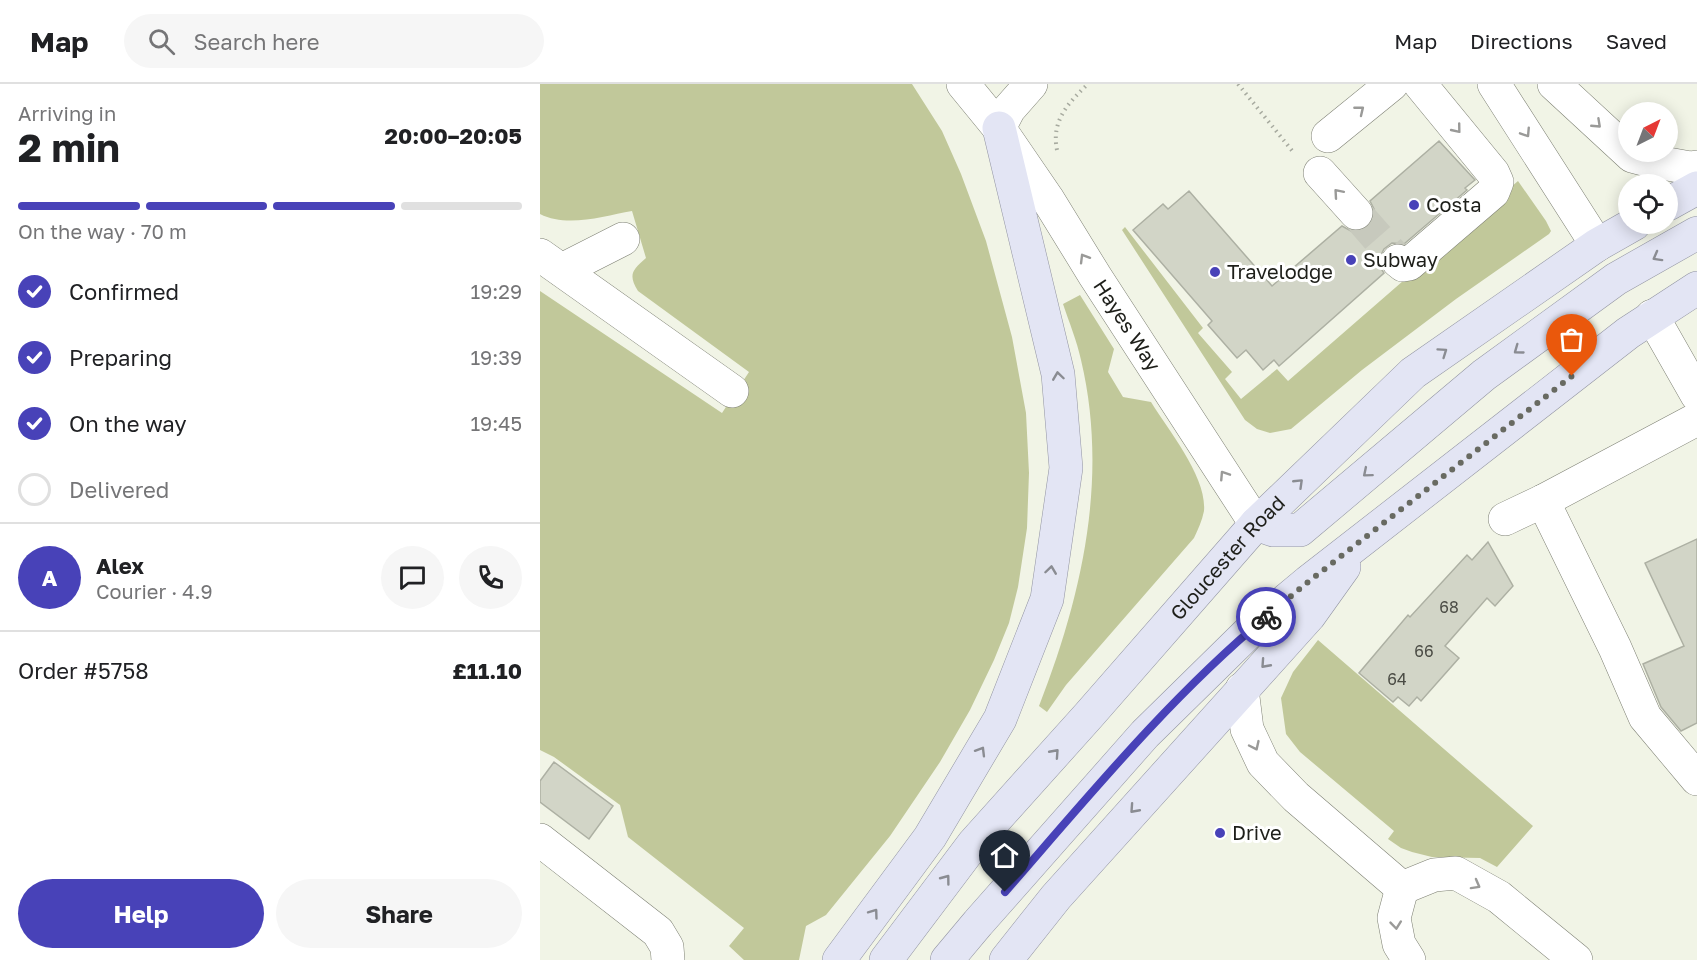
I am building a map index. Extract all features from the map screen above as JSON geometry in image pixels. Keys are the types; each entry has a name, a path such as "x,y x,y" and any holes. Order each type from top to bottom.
{"main road":[{"path":"839,960 930,837 1000,719 1047,599 1066,468 1058,374 999,128"},
{"path":"1678,198 1697,188"},
{"name":"Gloucester Road","path":"886,960 974,843 1256,524 1413,373 1597,245 1618,233"},
{"path":"1256,524 1273,530 1300,530 1484,375 1616,279 1697,233"},
{"path":"1597,245 1627,298 1630,316 1640,324"},
{"path":"947,960 1094,790 1182,695 1253,628 1640,324 1697,288"},
{"path":"1006,960 1056,897 1309,616 1367,537"}],"street":[{"name":"Hayes Way","path":"963,84 999,128 1047,198 1256,524"},
{"path":"999,128 1009,110 1031,84"},
{"path":"1328,136 1392,84"},
{"path":"1398,261 1403,265 1409,264 1493,192 1497,182 1493,172 1420,84"},
{"path":"1494,84 1597,245"},
{"path":"1554,84 1632,156 1651,162 1697,167"},
{"path":"1311,167 1356,213"},
{"path":"551,262 623,238"},
{"path":"551,262 732,391"},
{"path":"1640,324 1697,395"},
{"path":"1505,519 1544,501 1697,419"},
{"path":"1544,501 1615,648 1645,717 1697,780"},
{"path":"1242,689 1247,729 1263,763 1296,797 1402,888"},
{"path":"540,840 658,932 667,947 668,960"},
{"path":"1402,888 1434,875 1455,873 1498,897 1576,960"},
{"path":"1402,888 1394,918 1398,944 1409,960"}],"path":[{"path":"1063,160 1057,150 1055,129 1067,107 1088,84"},
{"path":"1238,84 1311,167"}],"green space":[{"path":"540,84 912,84 942,131 986,241 1012,337 1026,413 1029,473 1027,528 1018,587 1009,623 970,710 940,762 890,836 826,915 806,926 799,960 744,960 729,946 744,928 628,837 620,805 554,757 540,750 540,291 722,413 749,372 638,291 632,277 637,266 646,258 632,211 574,221 540,214"},
{"path":"1518,181 1546,221 1551,231 1549,234 1456,299 1362,370 1291,429 1270,433 1257,429 1245,420 1122,230 1125,227 1203,328 1198,333 1232,372 1225,379 1241,399 1277,369 1288,381"},
{"path":"1080,295 1114,349 1108,372 1123,397 1151,402 1193,469 1200,484 1204,511 1194,538 1066,685 1047,712 1039,706 1068,622 1079,579 1087,536 1091,492 1092,448 1089,404 1079,353 1063,304"},
{"path":"1318,640 1533,826 1497,867 1480,858 1432,857 1401,848 1388,839 1394,831 1300,752 1286,734 1281,698 1293,672"}],"building":[{"name":"Travelodge","path":"1439,141 1475,180 1465,188 1467,190 1404,244 1392,243 1384,249 1379,259 1384,273 1279,366 1274,360 1263,370 1246,350 1237,358 1208,325 1212,321 1133,230 1163,204 1168,209 1189,191 1272,286 1342,226 1351,231 1360,231 1368,227 1374,218 1374,209 1370,201"},
{"path":"1697,539 1697,723 1681,731 1661,707 1643,664 1684,646 1645,563"},
{"path":"1488,542 1513,586 1495,606 1487,598 1445,646 1459,658 1421,701 1417,697 1409,706 1398,697 1393,702 1359,673 1408,615 1410,617 1467,555 1472,560"},
{"path":"554,762 613,806 589,839 540,802 540,781"}],"tunnel":[{"path":"1356,213 1398,261"}],"way so far":[{"path":"1266,617 1572,376"}],"place":[{"name":"Costa","path":"1414,205"},
{"name":"Subway","path":"1351,260"},
{"name":"Travelodge","path":"1215,272"},
{"name":"Drive","path":"1220,833"}],"route":[{"path":"1005,892 1094,790 1182,695 1266,617"}]}
